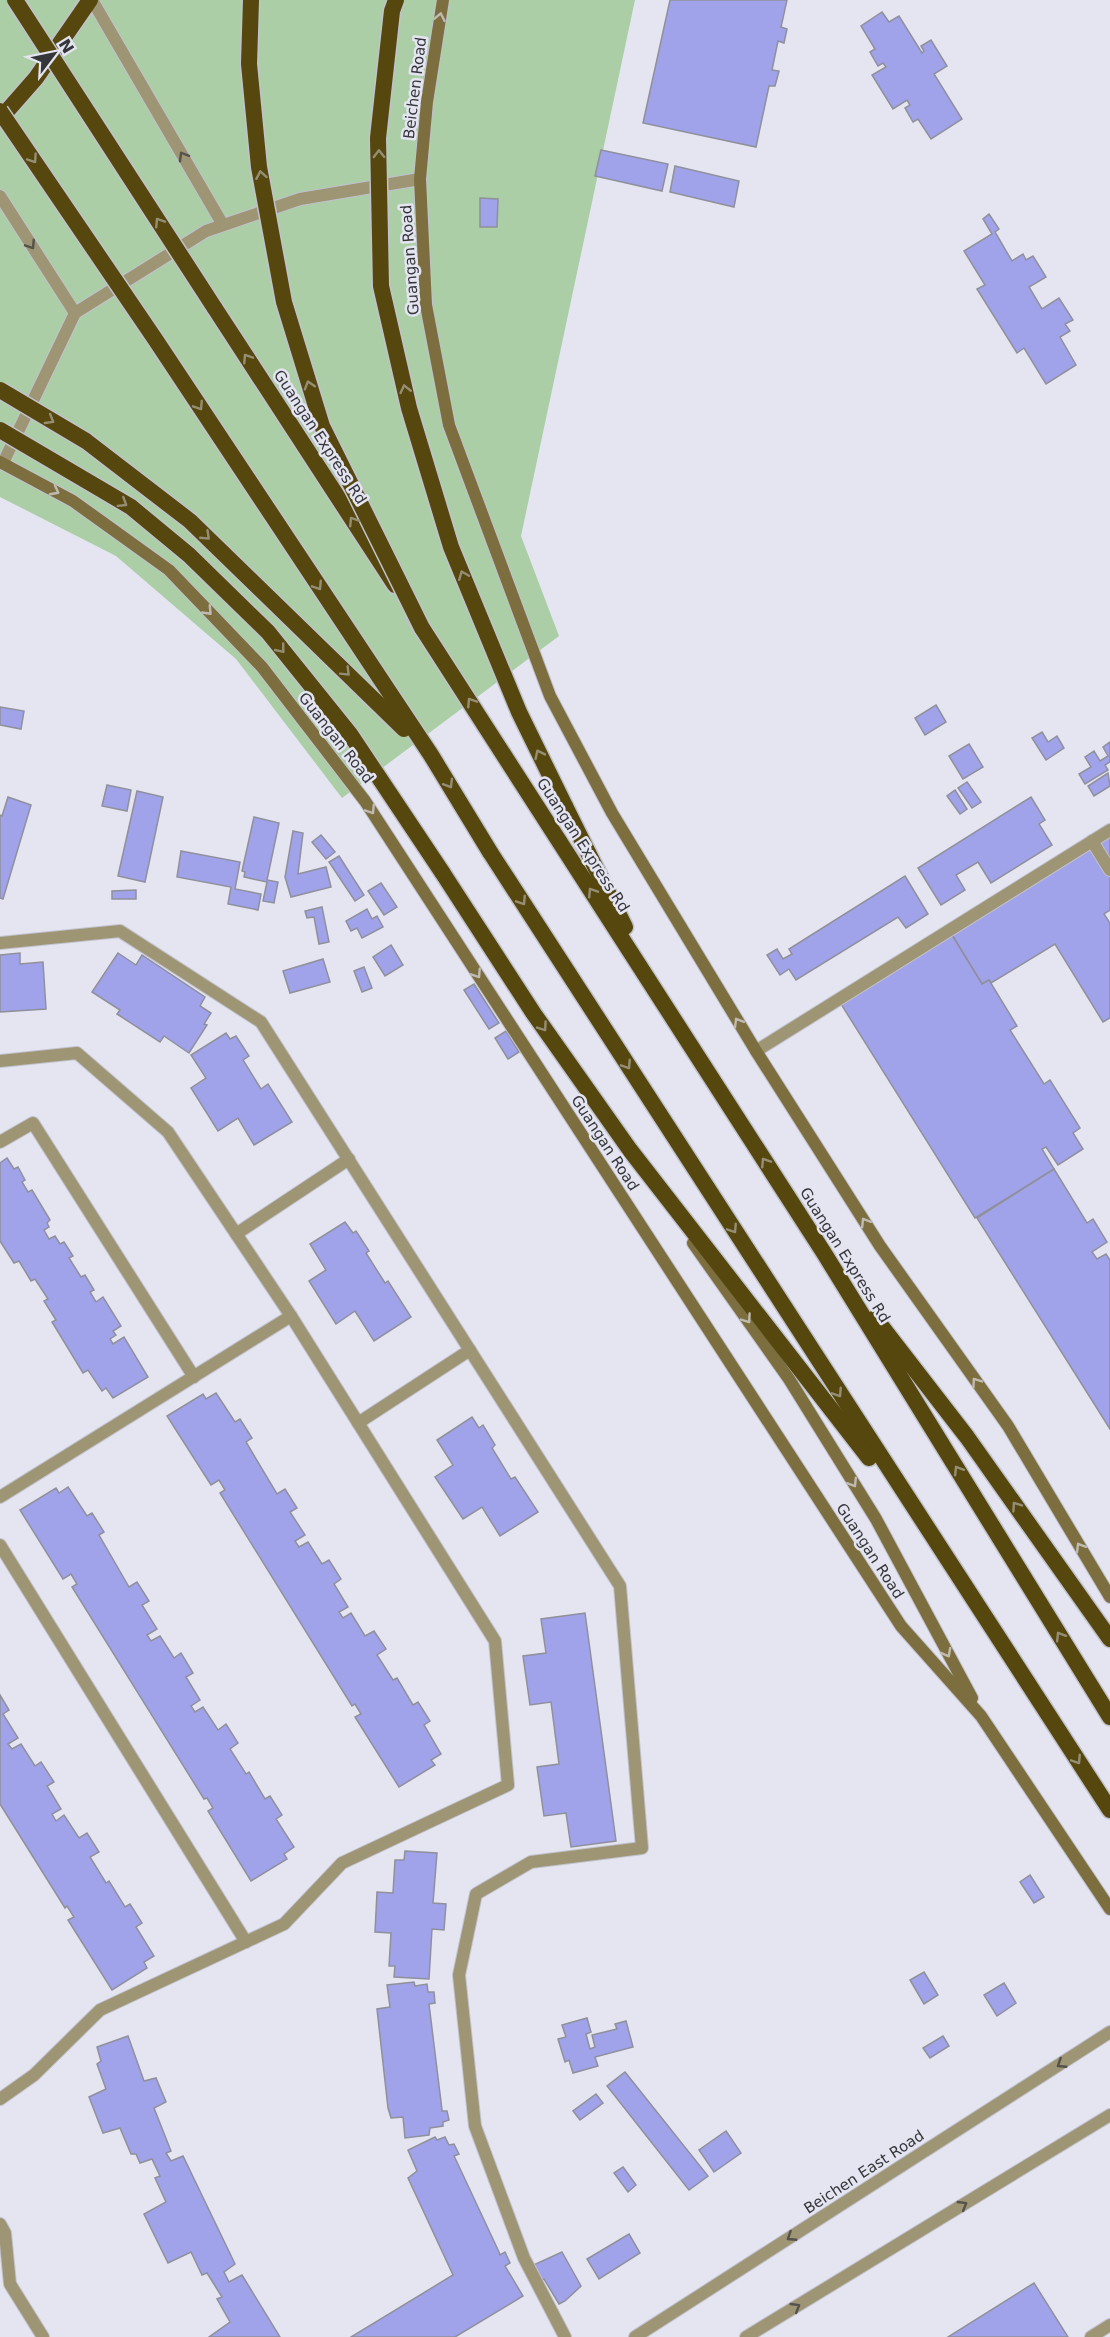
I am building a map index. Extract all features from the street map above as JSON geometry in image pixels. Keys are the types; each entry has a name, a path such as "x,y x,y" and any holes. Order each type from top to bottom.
{"highway":[{"name":"Guangan Express Rd","path":"15,0 423,628 824,1253 1110,1717"},
{"path":"0,119 36,78 91,0"},
{"path":"251,0 249,64 259,167 284,302 322,426 423,628"},
{"path":"396,0 392,11 378,138 381,286 409,408 452,547 519,712 663,1003"},
{"path":"0,111 155,339 431,756 490,852 1110,1810"},
{"path":"0,390 86,441 190,521 431,756"},
{"path":"0,430 130,507 189,555 260,625 350,734 534,1014 630,1150 937,1545"},
{"path":"824,1253 967,1437 1110,1639"}],"main road":[{"name":"Beichen Road","path":"420,179 427,102 443,0"},
{"name":"Guangan Road","path":"420,179 426,305 449,425 550,696 612,813 756,1051 880,1246 1008,1426 1110,1597"},
{"name":"Guangan Road","path":"2,463 73,501 169,570 262,667 365,801 901,1626 981,1716 1110,1909"},
{"path":"630,1150 795,1389 876,1518 981,1716"}],"street":[{"path":"91,0 223,225"},
{"path":"2,463 75,313 206,231 300,199 420,179"},
{"path":"0,196 75,313"},
{"path":"756,1051 1110,830"},
{"path":"1092,841 1110,870"},
{"path":"0,943 120,931 261,1022 620,1586 642,1848 531,1862 476,1894 459,1975 475,2126 524,2258 565,2337"},
{"path":"0,1061 77,1053 168,1132 291,1316 495,1641 508,1785 342,1863 284,1924 100,2010 34,2075 0,2099"},
{"path":"0,1142 33,1123 194,1377"},
{"path":"236,1234 348,1159"},
{"path":"0,1496 291,1316"},
{"path":"358,1424 470,1350"},
{"path":"0,1545 246,1942"},
{"name":"Beichen East Road","path":"635,2337 1110,2032"},
{"path":"746,2337 1110,2115"},
{"path":"0,2224 5,2233 10,2284 43,2337"},
{"path":"1091,2337 1110,2325"}],"green space":[{"path":"0,0 635,0 521,536 559,636 342,798 236,659 116,556 0,497"}],"building":[{"path":"670,0 787,0 781,27 787,29 784,43 778,41 772,70 779,71 775,86 769,86 756,147 643,123"},
{"path":"882,12 889,22 899,16 922,53 924,51 921,46 931,40 947,66 934,74 962,119 931,139 918,119 913,122 905,108 910,105 907,100 893,109 872,75 886,67 883,63 878,66 870,52 875,49 861,26"},
{"path":"601,150 668,164 662,191 595,176"},
{"path":"675,166 739,181 734,207 670,192"},
{"path":"480,198 498,199 497,227 480,227"},
{"path":"989,214 999,229 995,232 1012,261 1023,254 1026,260 1033,256 1046,277 1029,287 1042,309 1059,298 1073,320 1065,324 1070,331 1060,337 1076,365 1046,384 1024,348 1017,353 977,289 985,285 964,251 992,234 983,219"},
{"path":"936,705 946,722 925,735 915,718"},
{"path":"0,707 24,711 21,729 0,725"},
{"path":"1042,732 1048,742 1057,736 1064,748 1046,760 1032,738"},
{"path":"1110,742 1110,762 1105,765 1108,770 1085,784 1079,774 1091,767 1085,757 1094,751 1100,761 1108,756 1103,747"},
{"path":"969,744 983,767 963,779 949,756"},
{"path":"1108,773 1110,786 1094,796 1088,786"},
{"path":"967,782 981,802 972,808 958,788"},
{"path":"107,785 131,790 127,811 102,806"},
{"path":"955,790 967,809 960,814 947,796"},
{"path":"137,791 163,797 145,882 118,876"},
{"path":"8,797 31,805 3,899 0,898 0,815 2,816"},
{"path":"1031,797 1045,820 1039,824 1052,845 991,883 978,862 956,875 965,890 941,905 918,868"},
{"path":"254,817 279,823 267,880 278,882 274,903 263,901 267,882 244,877 245,872 242,871"},
{"path":"293,831 303,833 298,874 326,867 331,887 291,897 285,877"},
{"path":"1110,831 1110,910 1104,914 1110,923 1110,1018 1103,1022 1055,944 991,983 989,980 982,984 949,930"},
{"path":"321,835 335,852 326,859 312,842"},
{"path":"181,851 240,862 235,889 261,894 258,910 228,904 231,887 177,877"},
{"path":"339,856 364,895 355,901 329,862"},
{"path":"905,876 928,914 906,928 898,917 796,980 789,969 780,975 767,955 777,949 783,959 792,954 789,949"},
{"path":"381,883 397,907 384,915 368,891"},
{"path":"136,890 136,899 112,899 112,891"},
{"path":"322,907 329,942 319,944 314,917 307,918 305,911"},
{"path":"367,909 372,919 377,916 383,927 362,938 357,928 351,931 346,921"},
{"path":"952,935 982,984 989,980 1017,1026 1010,1030 1044,1084 1050,1080 1080,1128 1073,1133 1083,1149 1058,1165 1046,1147 1042,1149 1054,1169 975,1218 841,1004"},
{"path":"391,945 403,965 385,976 373,957"},
{"path":"20,953 20,964 43,962 46,1009 0,1012 0,955"},
{"path":"118,953 136,965 142,955 205,997 200,1006 211,1013 204,1024 207,1025 189,1053 164,1036 160,1042 117,1014 120,1010 92,992"},
{"path":"323,959 330,982 290,993 283,971"},
{"path":"364,967 372,988 362,992 354,971"},
{"path":"474,984 499,1023 489,1029 464,990"},
{"path":"506,1031 519,1052 508,1059 495,1038"},
{"path":"226,1033 230,1039 236,1036 249,1056 243,1060 261,1089 268,1084 292,1122 254,1145 238,1118 218,1131 191,1088 206,1078 191,1055"},
{"path":"7,1158 14,1169 18,1167 25,1180 22,1182 28,1192 32,1190 50,1220 47,1223 49,1227 44,1230 49,1239 55,1236 60,1244 64,1242 73,1256 69,1258 81,1277 85,1275 94,1290 90,1292 96,1302 103,1297 121,1326 113,1331 116,1335 110,1339 113,1344 124,1337 148,1377 113,1398 106,1388 102,1391 88,1370 83,1373 52,1322 56,1320 44,1301 48,1299 35,1279 31,1281 19,1261 14,1263 0,1241 0,1163"},
{"path":"1054,1169 1087,1223 1093,1219 1107,1242 1092,1252 1097,1259 1106,1254 1110,1260 1110,1429 977,1218"},
{"path":"345,1222 353,1233 356,1231 369,1251 366,1253 385,1283 388,1281 411,1317 374,1341 355,1311 336,1324 309,1281 326,1270 310,1244"},
{"path":"216,1393 235,1422 240,1419 252,1438 246,1442 277,1494 285,1489 297,1508 290,1512 305,1535 295,1541 299,1547 308,1542 322,1564 329,1560 341,1579 334,1584 348,1607 339,1612 343,1618 351,1613 365,1636 374,1631 386,1649 377,1655 393,1680 397,1678 413,1705 418,1702 430,1721 424,1725 441,1754 431,1760 435,1765 399,1787 355,1717 361,1714 355,1704 352,1706 220,1493 225,1490 219,1480 211,1485 167,1416 203,1394 206,1399"},
{"path":"472,1417 479,1428 483,1425 495,1445 492,1448 511,1479 515,1477 538,1512 500,1536 482,1507 463,1519 435,1477 453,1465 437,1440"},
{"path":"68,1487 87,1516 92,1513 104,1532 99,1535 129,1587 137,1582 149,1601 142,1605 157,1629 147,1635 151,1641 160,1636 174,1658 181,1653 193,1673 186,1677 200,1700 191,1706 195,1712 203,1707 218,1730 226,1724 238,1743 230,1749 246,1774 249,1772 265,1799 270,1796 282,1815 276,1819 294,1847 284,1854 287,1859 251,1881 208,1811 213,1808 207,1798 204,1799 72,1587 77,1584 71,1574 63,1579 20,1510 56,1488 59,1493"},
{"path":"585,1613 616,1841 571,1847 566,1813 544,1816 537,1767 559,1764 551,1702 530,1705 523,1656 546,1653 541,1619"},
{"path":"0,1695 9,1710 3,1714 18,1738 8,1744 12,1749 21,1744 35,1766 41,1762 54,1782 47,1786 61,1809 52,1814 56,1821 64,1815 79,1838 87,1833 99,1852 90,1857 106,1883 109,1881 125,1907 130,1904 142,1923 136,1927 154,1956 144,1962 147,1968 112,1990 68,1920 74,1917 67,1906 65,1908 0,1804"},
{"path":"405,1851 437,1853 433,1903 446,1904 444,1930 432,1929 429,1979 394,1977 395,1966 389,1966 391,1933 375,1932 377,1892 393,1893 395,1860 404,1860"},
{"path":"1030,1875 1044,1897 1034,1903 1020,1882"},
{"path":"924,1972 938,1995 924,2004 910,1980"},
{"path":"414,1982 415,1986 427,1984 428,1992 434,1992 435,2003 429,2004 442,2111 447,2111 449,2120 443,2122 443,2126 430,2128 429,2135 405,2138 403,2117 391,2118 388,2108 377,2009 390,2007 387,1985"},
{"path":"1004,1983 1016,2003 997,2016 984,1995"},
{"path":"587,2018 591,2032 586,2034 590,2049 595,2047 592,2035 617,2029 615,2024 626,2021 633,2047 595,2057 598,2066 573,2073 569,2060 565,2062 558,2039 566,2037 562,2025"},
{"path":"128,2036 144,2081 156,2078 166,2102 154,2108 171,2151 166,2153 171,2161 183,2156 235,2264 224,2272 229,2282 242,2275 280,2337 209,2337 230,2322 217,2299 222,2297 207,2273 202,2275 191,2252 168,2263 144,2214 166,2202 155,2178 160,2176 152,2159 140,2163 136,2154 131,2154 120,2128 103,2133 89,2097 106,2089 97,2064 101,2061 97,2047"},
{"path":"943,2036 949,2046 930,2058 923,2048"},
{"path":"625,2072 708,2176 689,2190 607,2086"},
{"path":"596,2094 603,2103 580,2120 573,2111"},
{"path":"726,2131 741,2153 714,2172 699,2150"},
{"path":"435,2137 437,2140 445,2137 449,2145 454,2144 459,2154 454,2156 500,2255 505,2252 510,2263 505,2266 523,2296 455,2337 351,2337 453,2275 408,2178 417,2171 408,2150"},
{"path":"623,2167 636,2185 628,2192 614,2173"},
{"path":"629,2234 640,2253 599,2279 587,2259"},
{"path":"562,2252 581,2286 559,2304 544,2279 538,2282 529,2267"},
{"path":"1034,2283 1068,2337 948,2337"}]}
